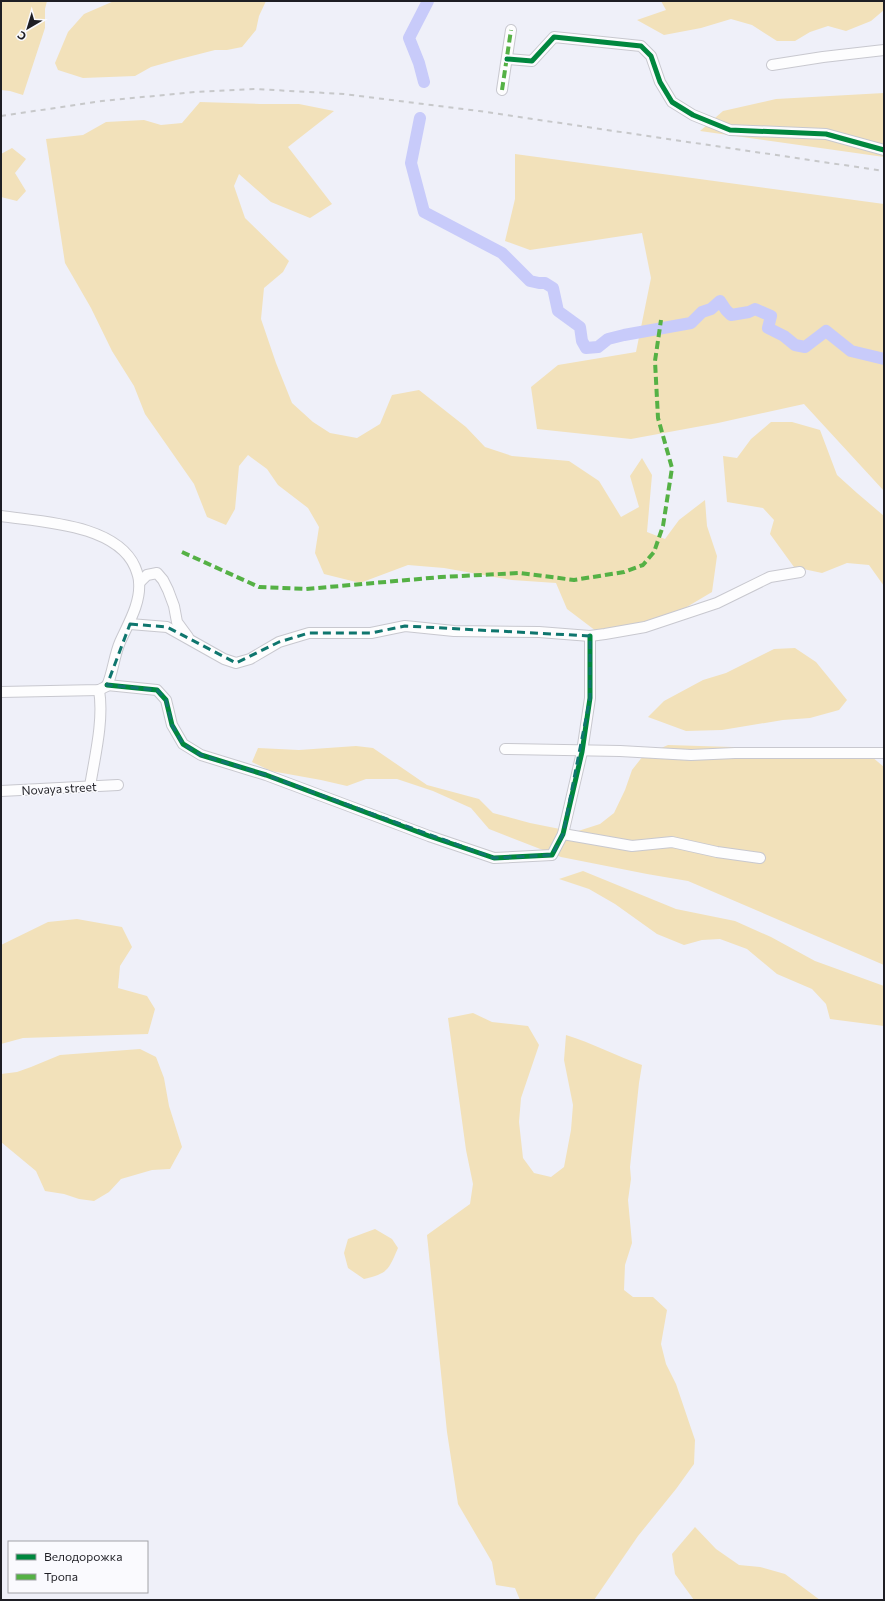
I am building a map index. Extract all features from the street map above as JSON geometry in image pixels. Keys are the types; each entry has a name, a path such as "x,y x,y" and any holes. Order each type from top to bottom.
{"street":[{"path":"502,90 511,30"},
{"path":"507,59 532,61 554,37 641,46 651,56 660,82 672,102 693,115 730,130 826,134 884,150"},
{"path":"772,65 884,50"},
{"path":"1,516 81,529 113,543 122,549 133,563 140,582 130,624 120,643 111,676 103,687 100,697 100,720 90,786"},
{"path":"130,624 167,627 224,659 236,663 250,659 279,642 309,633 371,633 405,626 454,631 540,632 590,636 645,627 717,604 770,577 800,572"},
{"path":"140,582 147,575 157,573 163,580 174,606 177,622 190,640"},
{"path":"1,692 103,687 157,690 166,700 172,725 183,744 201,755 266,775 429,836 494,858 552,855 563,834 582,752 590,698 590,636"},
{"path":"505,749 582,752 620,751 691,755 735,753 884,753"},
{"name":"Novaya street","path":"1,791 118,785"},
{"path":"563,834 632,846 672,842 718,852 760,858"}],"highlighted area":[{"path":"130,624 167,627 236,663 279,642 309,633 371,633 405,626 590,636 590,698 563,834 552,855 494,858 266,775 201,755 183,744 172,725 166,700 157,690 107,685"}],"shaded area":[{"path":"1,1 47,1 45,9 45,28 23,95 1,90"},
{"path":"114,1 266,1 259,16 256,30 242,47 227,50 215,50 176,60 151,67 135,76 83,78 58,70 55,63 68,32 84,14"},
{"path":"661,1 884,1 884,10 871,21 846,31 828,26 810,32 795,41 777,41 752,25 731,19 701,28 664,35 637,20 666,10"},
{"path":"884,93 884,157 700,131 723,111 776,99"},
{"path":"200,102 299,104 334,111 288,147 332,204 310,218 271,202 239,174 234,186 245,218 289,261 283,272 264,288 261,319 292,403 313,422 330,433 357,438 380,424 392,395 419,390 466,427 485,447 512,456 569,461 599,481 621,517 639,507 630,476 642,458 652,475 647,532 665,539 679,520 705,500 707,526 717,556 712,592 680,611 632,633 596,631 567,609 556,583 512,580 444,568 408,565 360,583 324,574 315,553 319,527 308,508 278,485 267,469 248,455 239,466 235,509 226,525 207,517 194,484 145,414 134,386 112,351 91,308 65,263 46,139 83,135 106,122 144,120 161,125 182,123"},
{"path":"12,148 26,159 15,173 26,191 17,201 1,197 1,154"},
{"path":"515,154 884,204 884,491 804,404 718,423 631,439 537,429 531,387 558,365 636,352 651,278 642,233 530,250 505,241 515,199"},
{"path":"771,422 792,422 820,430 837,475 884,516 884,586 869,565 847,563 822,573 794,567 770,534 774,520 763,508 727,502 723,456 737,458 751,439"},
{"path":"795,648 816,662 847,700 839,710 810,718 783,720 722,730 686,731 648,717 664,701 703,680 726,673 774,649"},
{"path":"668,745 865,751 884,767 884,965 688,881 561,857 489,829 471,808 433,791 397,779 366,779 347,786 271,771 252,762 258,748 299,750 356,746 373,748 427,785 479,799 493,813 530,823 575,832 600,824 614,813 625,790 632,770 643,756"},
{"path":"583,871 676,909 735,921 771,937 815,961 884,986 884,1026 830,1019 826,1004 812,989 777,974 747,949 720,939 702,940 684,945 657,934 615,904 589,889 559,879"},
{"path":"77,919 122,927 132,947 120,966 118,988 147,996 155,1009 148,1034 23,1038 1,1044 1,945 48,922"},
{"path":"473,1013 492,1022 528,1026 539,1045 521,1098 519,1122 523,1158 534,1173 551,1177 564,1167 571,1130 573,1105 564,1060 566,1035 642,1065 630,1167 631,1179 628,1200 632,1243 625,1265 624,1290 633,1297 653,1297 667,1310 661,1344 666,1364 676,1384 695,1440 694,1464 638,1536 594,1600 520,1600 515,1588 496,1585 492,1562 458,1504 447,1432 427,1235 470,1204 473,1184 466,1150 448,1018"},
{"path":"140,1049 156,1057 164,1078 169,1106 182,1147 170,1169 152,1170 121,1179 109,1192 94,1201 45,1191 36,1171 1,1142 1,1074 17,1072 60,1055"},
{"path":"375,1229 392,1239 398,1248 392,1262 383,1273 364,1279 348,1268 344,1253 348,1239"},
{"path":"695,1527 716,1549 739,1565 760,1567 785,1574 820,1600 694,1600 675,1574 672,1554"}],"waterway":[{"path":"424,82 419,63 409,38 428,1"},
{"path":"420,118 411,163 424,212 502,253 530,281 545,283 553,288 558,311 580,327 582,341 586,348 598,347 608,339 624,335 691,323 702,312 711,309 720,301 731,315 749,312 755,309 771,316 768,328 784,336 795,345 805,347 826,331 851,351 884,359"}],"railway":[{"path":"1,116 102,101 195,92 255,89 344,94 479,111 884,171"}],"marked path":[{"path":"502,90 511,30"},
{"path":"182,552 259,587 306,589 441,577 520,573 574,580 624,572 643,565 654,552 663,526 672,468 658,418 655,361 661,320"}],"cycle path":[{"path":"507,59 532,61 554,37 641,46 651,56 660,82 672,102 693,115 730,130 826,134 884,150"},
{"path":"107,685 157,690 166,700 172,725 183,744 201,755 266,775 429,836 494,858 552,855 563,834 582,752 590,698 590,636"}]}
